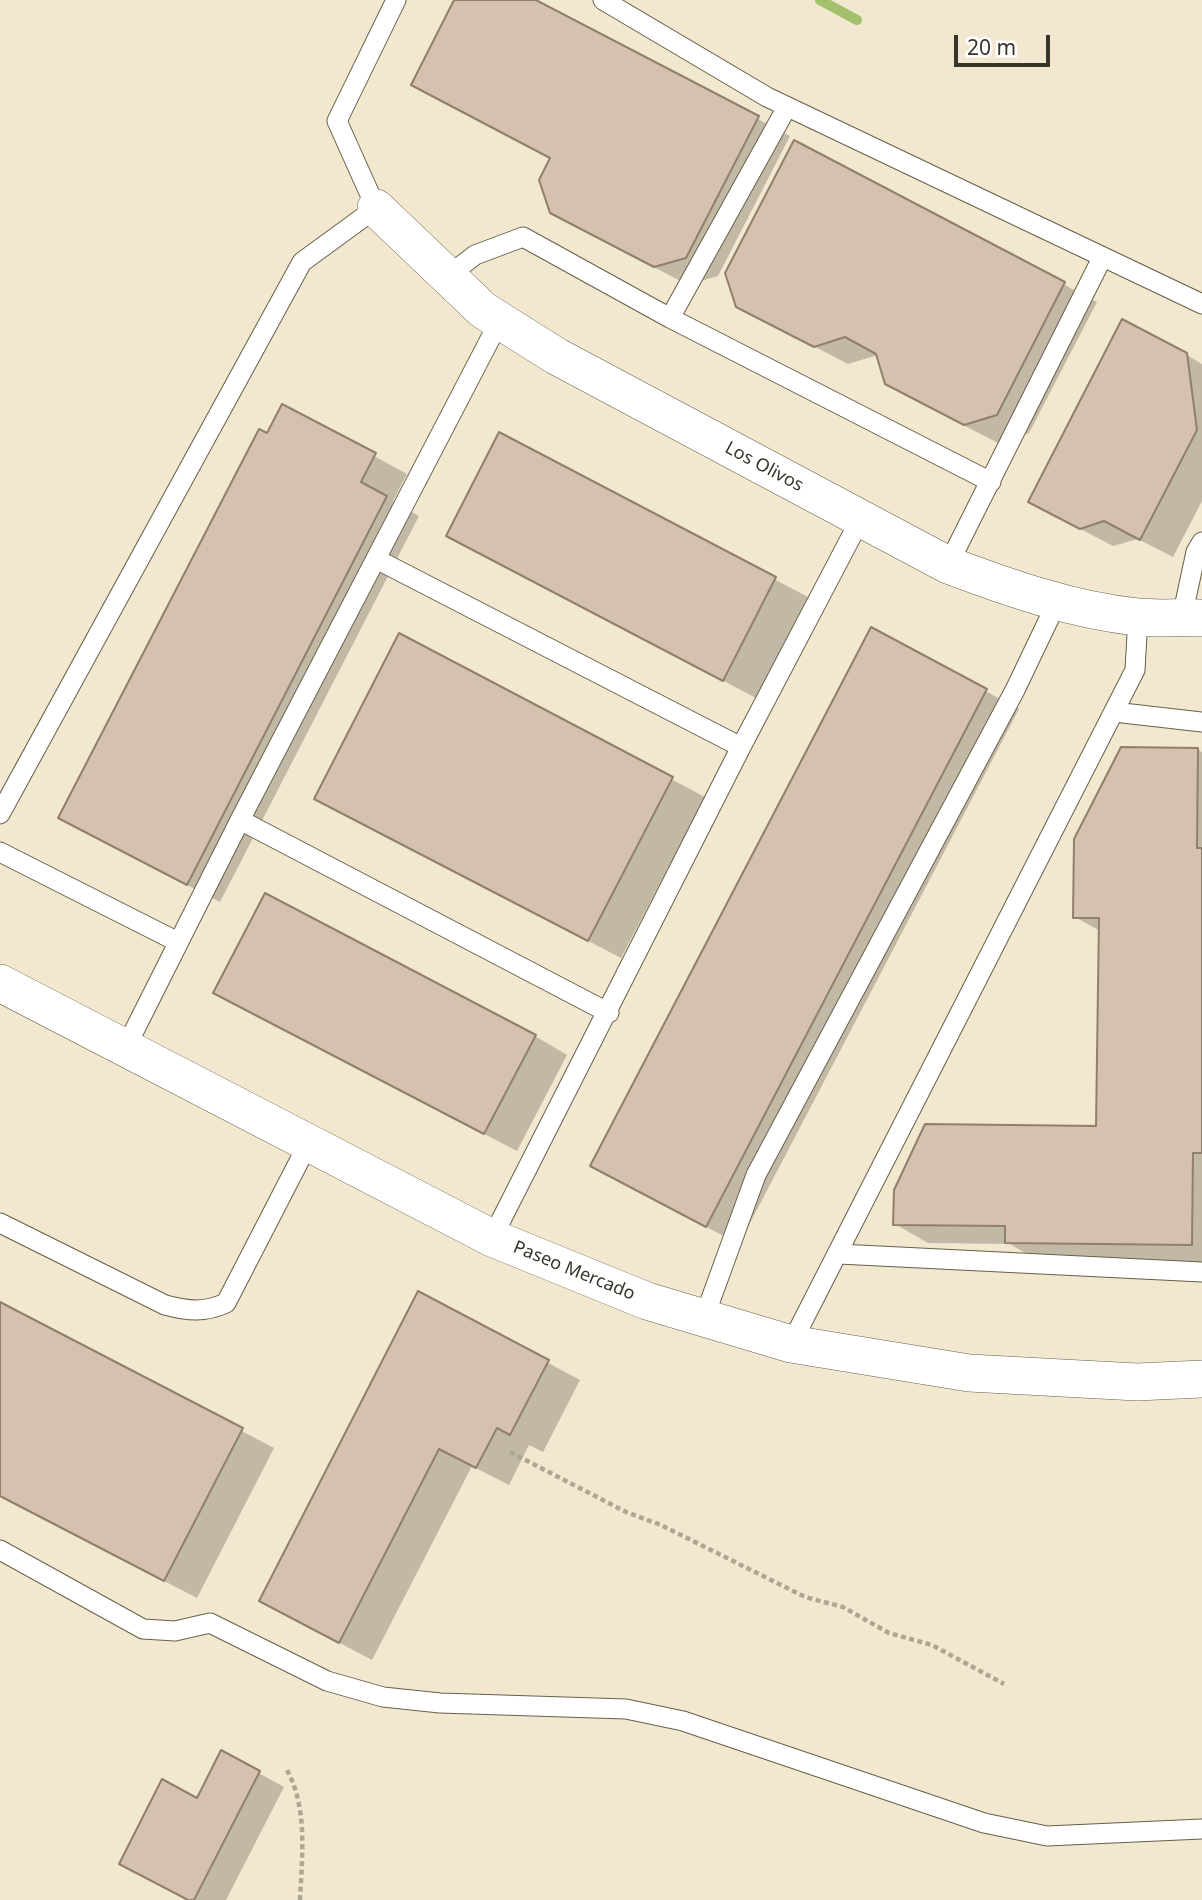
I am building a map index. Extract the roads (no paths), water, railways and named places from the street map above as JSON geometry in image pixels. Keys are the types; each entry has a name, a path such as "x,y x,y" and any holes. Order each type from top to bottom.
{"street":[{"name":"Los Olivos","path":"376,208 483,310 556,356 948,565 1012,589 1058,600 1138,617 1192,618"},
{"name":"Paseo Mercado","path":"2,990 126,1047 492,1238 647,1301 791,1344 969,1373 1137,1382 1202,1379"}],"lane":[{"path":"0,814 302,262 376,208 337,121 396,0"},
{"path":"603,0 787,107 1202,304"},
{"path":"670,318 787,107"},
{"path":"448,276 475,255 523,237 670,318 991,482"},
{"path":"948,565 1102,258"},
{"path":"126,1047 240,820 500,320"},
{"path":"492,1238 609,1013 741,747 861,518"},
{"path":"1192,618 1196,552 1202,542"},
{"path":"376,559 741,747"},
{"path":"705,1318 756,1175 1009,702 1058,600"},
{"path":"791,1344 1135,670 1138,617"},
{"path":"1114,712 1202,722"},
{"path":"240,820 609,1013"},
{"path":"0,852 178,942"},
{"path":"0,1223 165,1305 188,1311 214,1308 226,1303 308,1144"},
{"path":"839,1254 1202,1272"},
{"path":"0,1550 143,1629 175,1631 210,1623 327,1681 383,1697 440,1703 626,1709 683,1721 984,1823 1047,1836 1202,1829"}],"waterway":[{"path":"820,0 857,20"}]}
